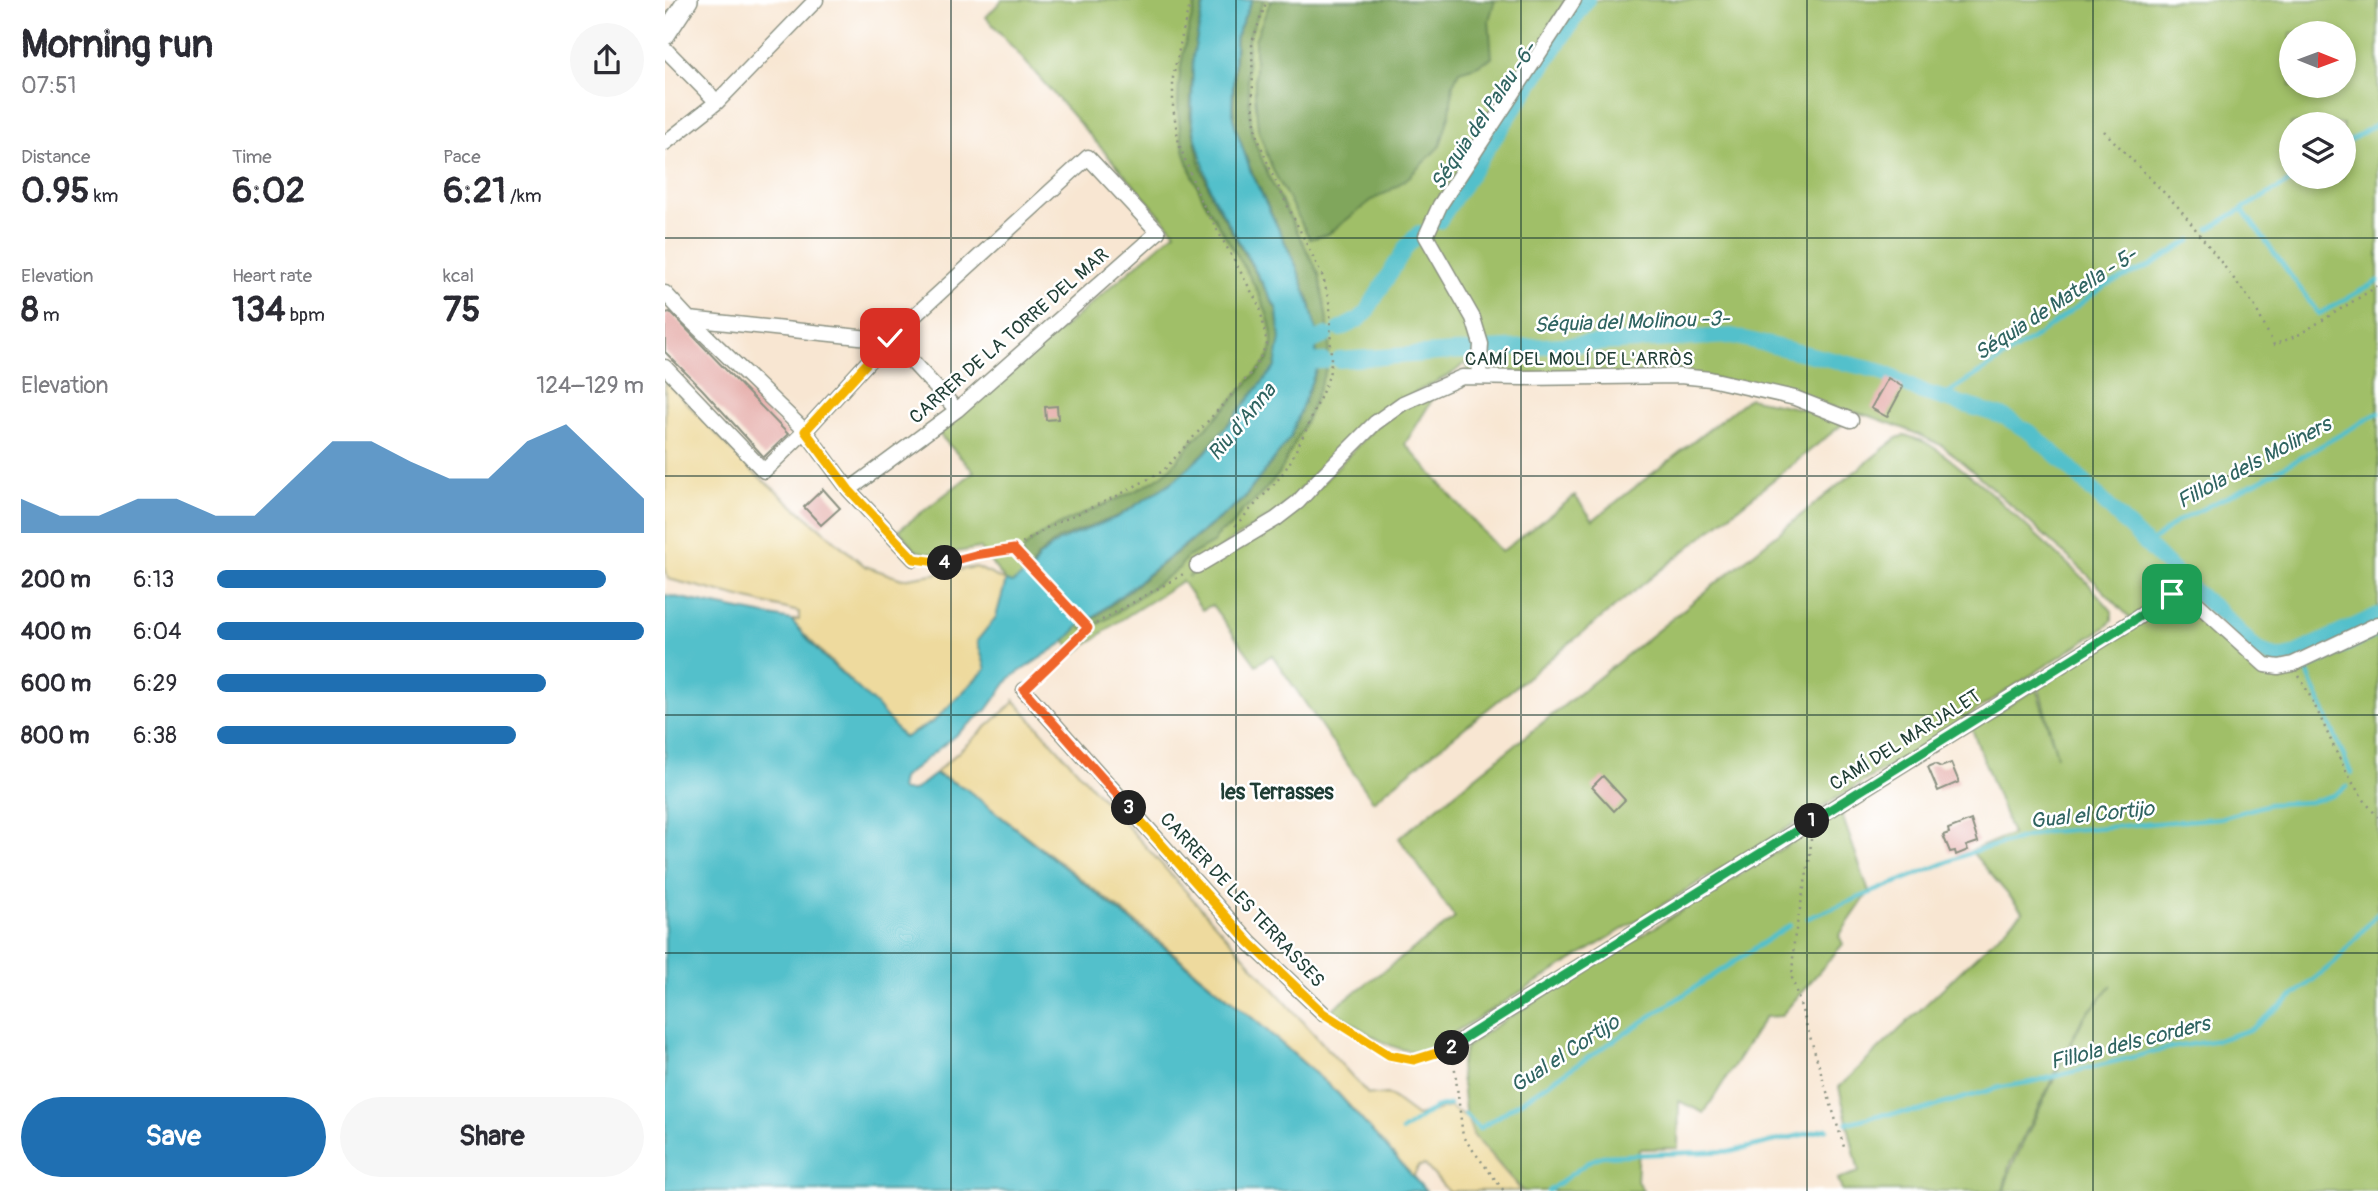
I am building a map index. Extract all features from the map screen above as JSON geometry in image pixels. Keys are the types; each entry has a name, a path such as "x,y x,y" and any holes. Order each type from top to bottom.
{"street":[{"path":"665,35 688,0"},
{"path":"665,144 717,102 816,0"},
{"path":"1479,377 1481,344 1473,318 1426,236 1440,205 1574,0"},
{"path":"665,49 717,102"},
{"name":"CARRER DE LA TORRE DEL MAR","path":"849,490 957,410 1158,232 1088,157 889,339"},
{"path":"665,293 805,431 849,490 914,559"},
{"path":"689,319 889,339 957,410"},
{"path":"665,367 764,471 805,431 889,339"},
{"name":"CAMÍ DEL MOLÍ DE L'ARRÒS","path":"1197,566 1276,519 1298,502 1375,424 1403,403 1462,377 1680,376 1710,379 1795,398 1851,420"},
{"name":"CAMÍ DEL MARJALET","path":"1452,1048 2172,594 2188,595 2265,665 2280,667 2293,664"},
{"path":"2293,664 2378,624"},
{"name":"CARRER DE LES TERRASSES","path":"1024,690 1250,943 1323,1013"}],"path":[{"path":"914,559 941,564 1014,549 1048,527 1117,496 1163,471 1253,371 1267,344 1260,307 1200,199 1179,145 1173,107 1173,77 1192,0"},
{"path":"1232,528 1289,464 1310,422 1329,376 1331,364 1330,306 1323,277 1272,174 1256,134 1252,43 1268,0"},
{"path":"2104,131 2180,209 2254,305 2273,345 2300,334 2378,286"},
{"path":"1014,549 1088,628"},
{"path":"1024,690 1088,628 1197,566"},
{"path":"2293,664 2311,696 2341,765 2358,794 2378,817"},
{"path":"1811,821 1810,858 1794,940 1791,978 1844,1147"},
{"path":"1323,1013 1389,1055 1414,1060 1452,1048 1463,1137 1504,1191"}],"green space":[{"path":"1002,0 2378,0 2378,622 2292,662 2280,665 2265,664 2188,593 2170,592 2132,620 2088,575 1943,446 1908,430 1870,416 1711,378 1679,375 1468,374 1467,362 1453,373 1399,401 1356,432 1279,511 1227,543 1188,577 1293,514 1377,425 1402,407 1437,392 1405,444 1501,552 1575,496 1593,520 1749,398 1849,419 1373,801 1272,655 1256,665 1212,605 1202,610 1182,581 1116,623 1076,653 1012,584 1006,581 979,548 940,555 916,551 899,530 974,472 939,434 1175,232 986,17"},
{"path":"1197,0 1204,0 1193,56 1190,115 1193,131 1211,195 1276,309 1280,338 1275,367 1205,452 1175,480 1118,516 1058,539 1037,557 1032,568 1026,572 1022,552 1032,541 1066,521 1131,493 1165,473 1268,359 1272,342 1269,322 1261,300 1250,276 1202,196 1182,141 1179,88 1187,34"},
{"path":"1252,0 1264,0 1248,39 1247,71 1252,135 1269,177 1319,274 1330,337 1327,367 1308,417 1279,474 1256,500 1242,511 1232,526 1219,533 1214,542 1186,558 1179,568 1109,618 1081,629 1244,499 1290,438 1317,369 1316,332 1311,305 1296,265 1251,170 1235,126 1233,108 1236,37"},
{"path":"1271,0 1495,0 1489,20 1492,58 1459,71 1453,84 1450,113 1440,146 1409,177 1372,200 1328,234 1310,239 1273,170 1258,129 1255,40"},
{"path":"1905,435 1925,442 1941,452 1982,485 2086,581 2112,611 2112,620 2107,626 1920,747 1424,1051 1400,1049 1388,1044 1332,1009 1455,918 1399,838 1897,438"},
{"path":"2172,602 2180,602 2188,607 2219,639 2263,677 2269,678 2304,667 2378,633 2378,1191 2004,1191 2011,1168 2083,1019 2112,985 2082,1019 2009,1166 2003,1191 1842,1191 1838,1179 1859,1172 1839,1087 2023,912 1971,851 2012,834 1972,729 2036,688 2057,756 2038,684"},
{"path":"1841,812 1869,892 1839,936 1843,944 1781,1016 1765,1017 1704,1113 1679,1101 1678,1148 1639,1149 1637,1181 1643,1191 1523,1191 1473,1135 1465,1110 1460,1066 1466,1047"}],"sand":[{"path":"665,380 751,470 865,566 902,579 976,567 1006,581 996,617 977,641 986,669 933,722 903,738 791,620 799,620 799,612 668,579 665,569"},
{"path":"1014,700 1368,1094 1387,1094 1417,1116 1449,1107 1467,1117 1473,1135 1522,1191 1448,1191 1425,1165 1419,1166 1413,1177 1338,1093 1261,1025 1137,923 965,788 935,773"}],"water":[{"name":"Riu d'Anna","path":"1205,0 1252,0 1235,38 1232,108 1235,126 1250,170 1296,266 1316,331 1316,369 1290,438 1243,499 1092,618 1087,618 1063,643 1010,678 987,710 902,778 900,789 913,791 935,774 965,788 1256,1021 1338,1094 1426,1191 665,1191 665,595 791,620 823,656 876,705 904,738 933,722 986,669 977,641 996,617 1006,581 1012,583 1034,568 1038,558 1059,541 1118,517 1175,480 1205,453 1275,367 1280,339 1277,309 1212,194 1195,135 1192,117 1193,57"}],"building":[{"path":"670,312 788,434 764,457 665,352 665,313"},
{"path":"1888,378 1903,387 1887,417 1871,408"},
{"path":"1057,406 1058,419 1046,420 1045,407"},
{"path":"823,489 840,508 821,525 804,507"},
{"path":"1951,763 1959,782 1938,791 1928,767 1935,764 1941,767"},
{"path":"1603,776 1625,800 1614,811 1592,787"},
{"path":"1971,820 1978,842 1966,846 1968,850 1956,855 1955,851 1950,852 1943,835 1949,833 1948,829"}],"waterway":[{"name":"Séquia del Palau -6-","path":"1439,221 1587,0"},
{"path":"2356,137 2378,123"},
{"path":"2242,209 2279,188"},
{"name":"Séquia de Matella - 5-","path":"2209,229 2242,209 2319,314 2378,281"},
{"name":"Séquia del Palau -6-","path":"1340,329 1365,314 1406,247 1419,233"},
{"name":"Séquia de Matella - 5-","path":"1939,396 1948,393 2037,336 2106,285 2149,266 2191,240"},
{"name":"Séquia del Palau -6-","path":"1297,348 1326,335"},
{"name":"Séquia del Molinou -3-","path":"1488,349 1732,336 1879,371 1919,391 2005,417 2032,434 2256,649 2278,658 2292,655 2378,615"},
{"name":"Séquia del Molinou -3-","path":"1339,360 1467,351"},
{"name":"Séquia del Molinou -3-","path":"1298,362 1324,361"},
{"name":"Fillola dels Moliners","path":"2148,545 2176,522 2261,480 2378,413"},
{"name":"Gual el Cortijo","path":"2351,773 2306,669 2378,635"},
{"name":"Gual el Cortijo","path":"1808,918 1975,851 2045,832 2220,818 2270,804 2310,802 2334,795 2347,786"},
{"name":"Fillola dels corders","path":"1847,1123 1879,1115 1919,1111 2001,1087 2032,1082 2169,1048 2218,1040 2252,1029 2334,963 2378,913"},
{"name":"Gual el Cortijo","path":"1465,1114 1479,1129 1790,925"},
{"path":"1402,1131 1435,1108 1449,1105"},
{"name":"Fillola dels corders","path":"1548,1191 1590,1161 1602,1156 1733,1151 1827,1129"}],"district":[{"name":"les Terrasses","path":"1277,792"}],"route":[{"path":"890,338 805,431 849,490 914,559 941,564 1014,549 1088,628 1024,690 1250,943 1323,1013 1389,1055 1414,1060 1452,1048 2172,594"}]}
